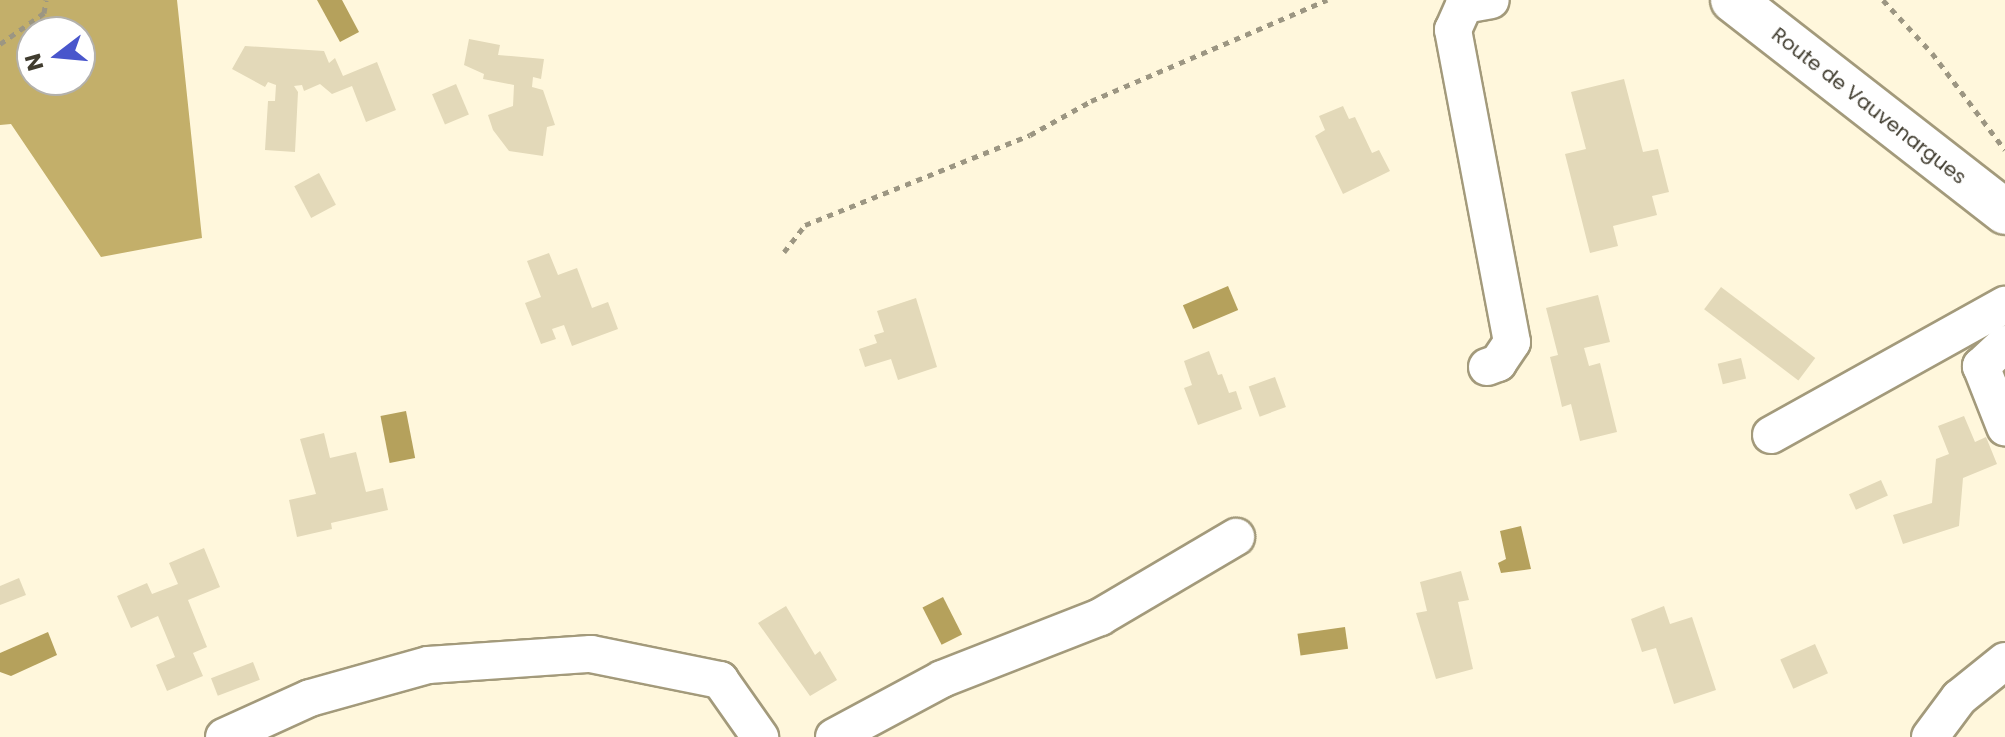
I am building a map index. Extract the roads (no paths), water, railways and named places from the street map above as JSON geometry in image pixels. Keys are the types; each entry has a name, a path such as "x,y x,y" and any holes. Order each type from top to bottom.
{"main road":[{"name":"Route de Vauvenargues","path":"1733,0 2005,212"}],"street":[{"path":"1487,367 1498,363 1512,342 1453,30 1464,5 1491,0"},
{"path":"1771,435 2005,305"},
{"path":"2005,344 1981,366 2005,427"},
{"path":"834,737 942,679 1100,617 1236,537"},
{"path":"224,737 310,698 428,665 591,654 720,680 760,737"},
{"path":"1930,737 1959,698 2005,661"}]}
